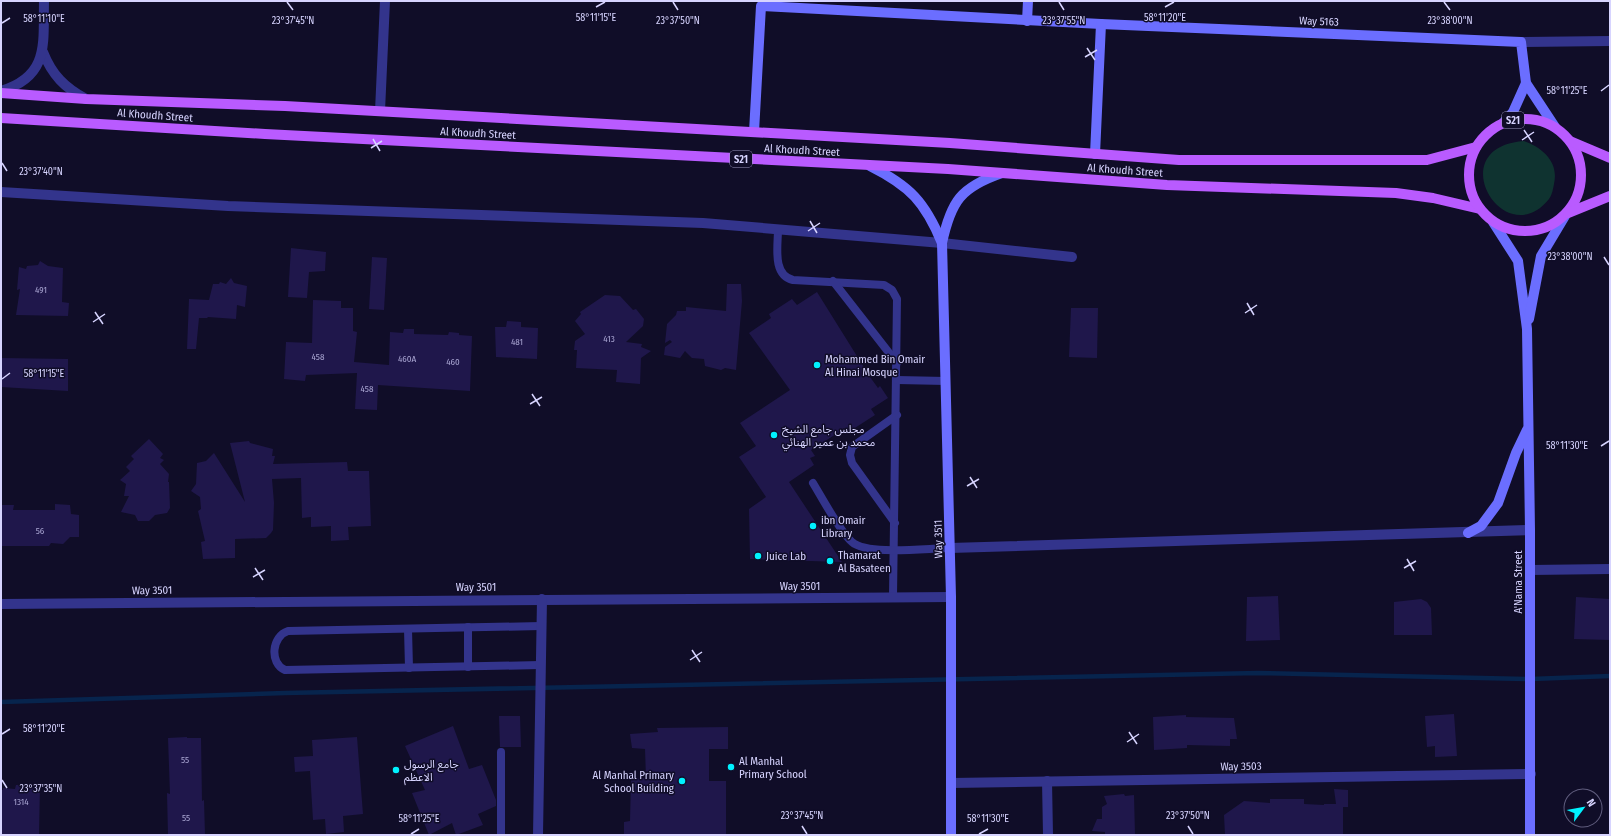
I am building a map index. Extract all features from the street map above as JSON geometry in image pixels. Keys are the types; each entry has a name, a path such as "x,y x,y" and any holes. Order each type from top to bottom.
{"main road":[{"name":"Al Khoudh Street","path":"1,92 86,100 285,106 950,143 1179,160 1427,160 1476,147"},
{"name":"Al Khoudh Street","path":"1,118 281,135 1003,172 1167,185 1396,193 1433,198 1480,209"},
{"name":"S21","path":"1566,214 1578,196 1582,177 1579,158 1570,141 1555,127 1538,120 1520,119 1503,123 1487,133 1476,147 1470,162 1469,179 1472,195 1480,209 1493,222 1507,229 1522,232 1538,230 1552,225 1566,214 1610,196"},
{"name":"S21","path":"1570,141 1610,158"}],"street":[{"path":"44,1 43,52 49,68 59,81 72,92 86,100"},
{"path":"380,111 385,1"},
{"path":"1027,21 1028,1"},
{"path":"754,132 760,4"},
{"name":"Way 5163","path":"760,4 1027,21 1521,42 1610,40"},
{"path":"1095,154 1101,24"},
{"path":"1521,42 1526,83 1555,127"},
{"path":"1,92 12,88 26,78 36,67 43,52"},
{"path":"1503,123 1513,112 1526,83"},
{"path":"870,166 895,178 915,196 932,218 942,243"},
{"path":"942,243 947,218 960,197 979,181 1003,172"},
{"path":"1,192 228,206 703,224 942,243 1072,257"},
{"path":"1527,329 1541,256 1566,214"},
{"path":"1493,222 1518,261 1527,329"},
{"name":"Way 3511","path":"942,243 951,597 951,835"},
{"name":"A'Nama Street","path":"1527,329 1530,530 1530,835"},
{"path":"1468,533 1481,526 1498,502 1516,453 1528,426"},
{"path":"950,548 1530,530"},
{"path":"1530,570 1610,568"},
{"name":"Way 3501","path":"1,604 951,597"},
{"path":"538,835 542,599"},
{"name":"Way 3503","path":"951,783 1531,774"},
{"path":"1047,781 1048,835"}],"lane":[{"path":"778,230 780,269 785,276 793,280 884,285 892,290 897,299 897,414 893,597"},
{"path":"833,281 897,363"},
{"path":"897,380 946,381"},
{"path":"895,523 852,463 850,455 852,447 897,414"},
{"path":"813,483 851,542 864,548 894,550 950,548"},
{"path":"540,665 285,670 280,668 275,660 276,640 283,632 288,631 541,626"},
{"path":"468,627 468,667"},
{"path":"408,629 409,668"},
{"path":"501,752 501,835"}],"green space":[{"path":"1524,141 1543,152 1548,157 1554,169 1554,184 1552,194 1549,199 1532,213 1514,214 1499,207 1488,193 1483,177 1486,160 1499,148"}],"building":[{"path":"291,248 326,252 325,271 309,272 307,298 288,297"},
{"path":"372,257 387,258 384,310 369,309"},
{"path":"40,261 48,266 63,268 62,302 69,303 68,316 16,315 20,289 17,290 19,267 26,269 27,266 38,265"},
{"path":"231,278 234,283 247,286 245,307 237,305 236,319 208,317 199,318 196,349 187,349 189,299 209,300 213,284 219,284 220,282 226,284"},
{"path":"727,284 741,284 742,301 736,370 725,368 721,370 705,366 704,359 692,358 685,351 680,358 664,355 665,347 672,342 670,340 665,343 667,324 676,315 677,311 686,311 686,307 726,311"},
{"path":"817,292 870,377 878,388 880,386 888,398 871,409 875,415 847,433 844,429 811,450 815,456 810,458 814,465 789,482 842,562 750,559 749,509 766,497 739,457 756,446 740,423 790,390 749,333 771,318 769,314 792,299 797,305"},
{"path":"605,295 620,296 633,310 636,309 644,319 643,326 626,342 642,344 641,347 651,351 641,358 640,384 616,382 617,370 576,368 577,350 574,350 575,341 585,334 575,321 581,314 580,312"},
{"path":"313,300 341,301 341,308 353,308 353,331 357,332 354,362 389,365 390,332 403,333 404,329 414,329 414,334 448,335 449,332 459,333 459,335 472,336 470,391 378,385 377,410 355,409 357,373 306,375 305,381 284,379 286,342 312,343"},
{"path":"1071,308 1098,308 1097,358 1069,357"},
{"path":"507,321 521,322 521,327 538,328 537,359 496,357 495,327 506,327"},
{"path":"1,358 68,359 68,391 1,387"},
{"path":"149,439 163,454 160,458 164,460 160,464 169,474 168,482 170,508 167,513 155,515 149,521 138,521 135,515 121,512 129,496 124,496 126,484 120,480 130,471 126,467 134,459 131,456"},
{"path":"249,441 250,443 273,449 272,456 275,456 273,464 347,462 348,471 369,471 371,526 348,527 349,540 331,541 331,526 311,527 311,517 302,518 301,478 272,479 274,503 273,530 271,533 266,538 235,539 235,558 203,559 201,542 205,541 198,511 201,509 200,497 191,491 196,484 197,463 206,461 214,453 245,502 230,443"},
{"path":"55,504 70,505 71,514 79,515 79,537 70,537 63,544 51,543 49,546 1,546 2,505 14,505 13,510 55,510"},
{"path":"1278,596 1280,640 1246,641 1247,597"},
{"path":"1576,597 1610,599 1610,640 1574,639"},
{"path":"1421,599 1427,602 1431,608 1432,635 1394,635 1394,602"},
{"path":"1454,714 1457,756 1435,757 1435,746 1427,747 1425,716"},
{"path":"1186,715 1186,717 1234,718 1237,739 1230,739 1230,746 1187,745 1187,748 1154,750 1153,717"},
{"path":"499,716 520,716 521,747 500,747"},
{"path":"453,726 469,769 482,765 496,800 496,806 478,814 483,825 456,835 452,823 429,835 412,793 425,790 405,746"},
{"name":"Al Manhal Primary School Building","path":"728,727 728,749 709,749 709,781 726,781 726,835 624,835 624,822 630,821 631,779 646,778 645,749 632,748 630,734 658,732 657,728"},
{"path":"357,737 363,814 343,816 344,832 326,834 325,819 313,820 310,771 295,772 294,757 313,756 312,740"},
{"path":"168,738 201,738 202,801 204,800 205,835 168,835 167,793 170,794"},
{"path":"40,784 39,835 1,835 1,790 3,790 3,788 15,789 16,785"},
{"path":"1334,789 1348,790 1348,807 1343,807 1343,835 1225,835 1224,815 1244,801 1270,803 1270,799 1304,799 1304,804 1336,804"},
{"path":"1124,794 1125,796 1134,795 1135,835 1105,835 1105,832 1092,831 1097,819 1102,819 1102,807 1107,804 1104,796"}],"waterway":[{"path":"1,702 285,693 1258,673 1531,679 1610,676"}],"place":[{"name":"Mohammed Bin Omair Al Hinai Mosque","path":"817,365"},
{"name":"مجلس جامع الشيخ محمد بن عمير الهنائي","path":"774,435"},
{"name":"ibn Omair Library","path":"813,526"},
{"name":"Juice Lab","path":"758,556"},
{"name":"Thamarat Al Basateen","path":"830,561"},
{"name":"Al Manhal Primary School","path":"731,767"},
{"name":"جامع الرسول الاعظم","path":"396,770"},
{"name":"Al Manhal Primary School Building","path":"682,781"}]}
